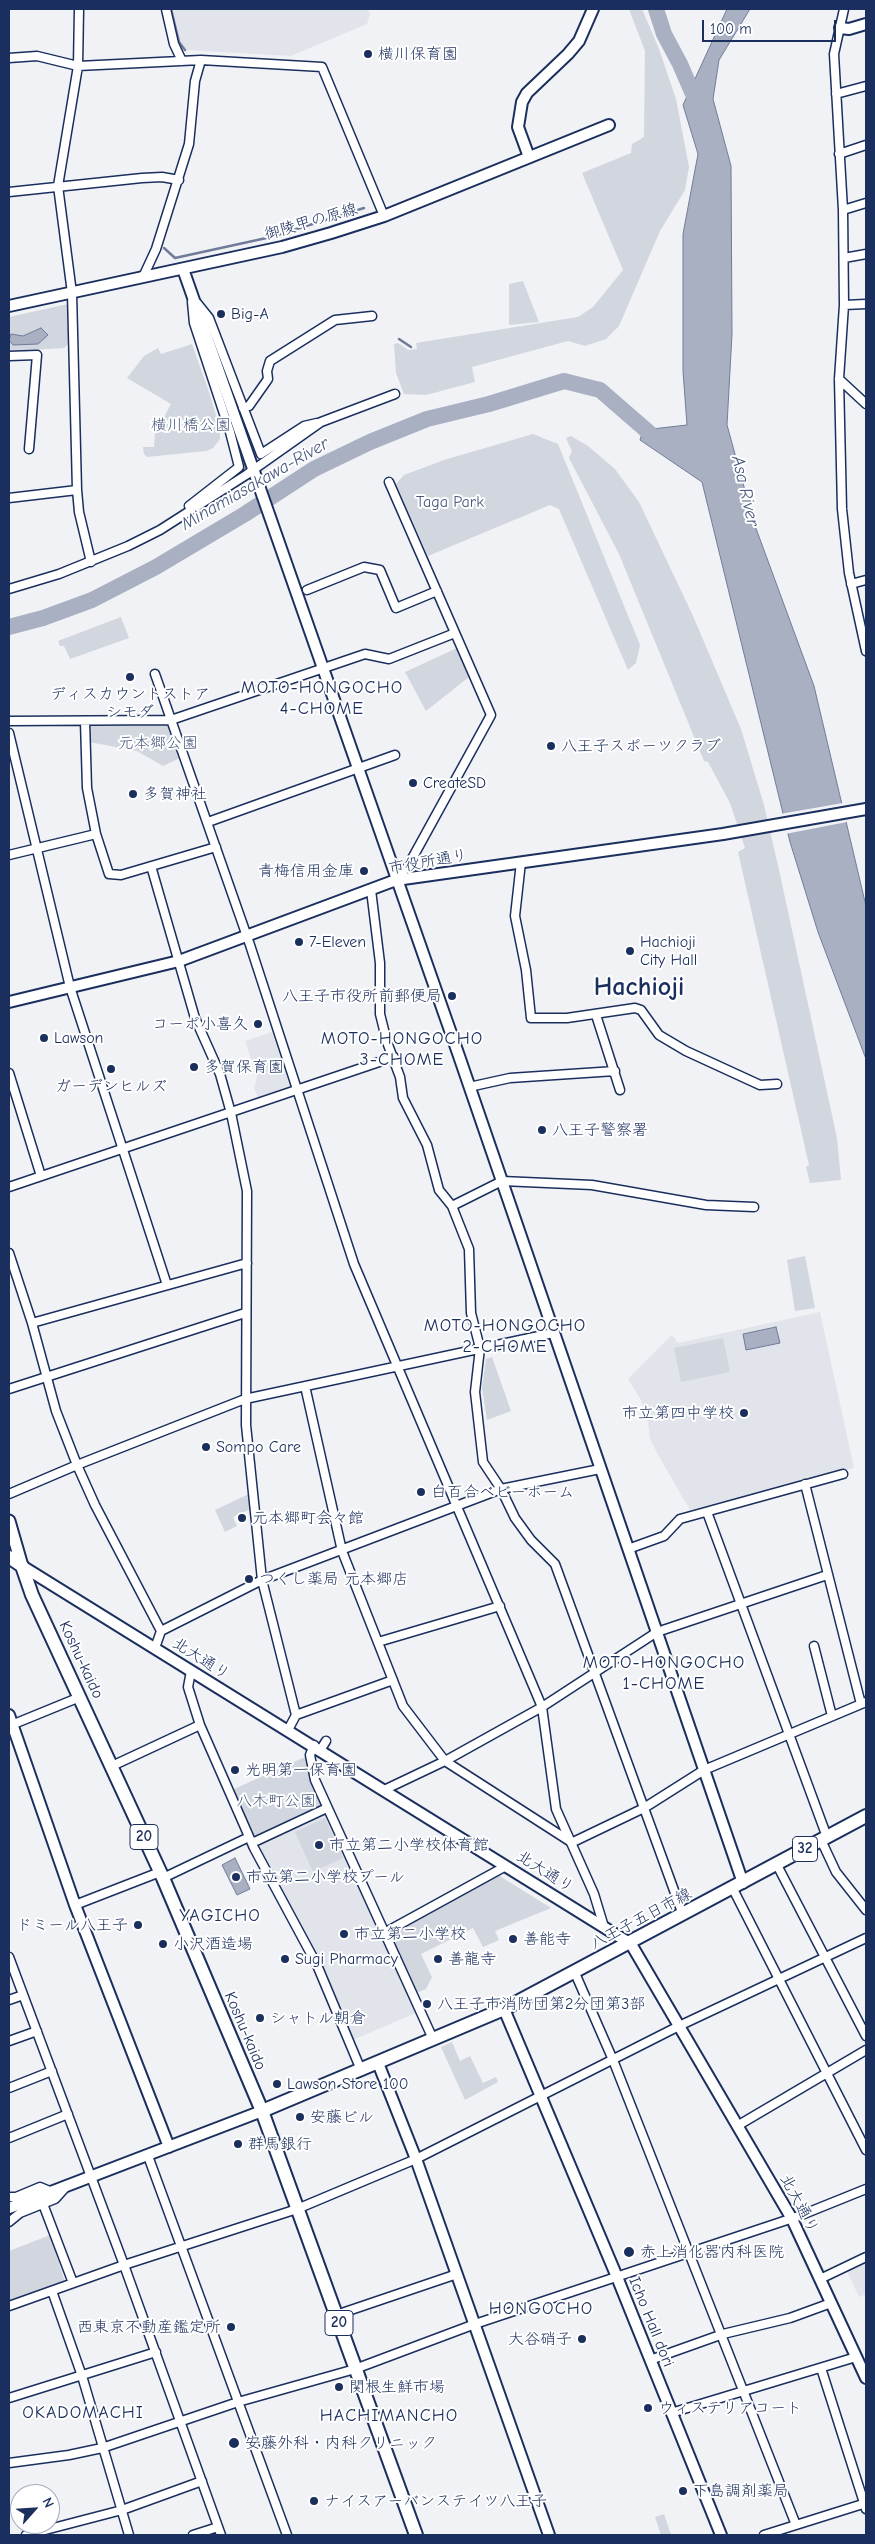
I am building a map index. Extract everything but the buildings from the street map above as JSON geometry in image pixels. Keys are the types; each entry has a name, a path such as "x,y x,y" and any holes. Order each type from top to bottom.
{"main road":[{"path":"9,1522 13,1562"},
{"name":"Koshu-kaido","path":"13,1562 32,1595 112,1766 262,2111 416,2535"},
{"name":"八王子五日市線","path":"262,2111 378,2063 423,2048 433,2039 504,2009 631,1944 866,1816"}],"street":[{"path":"79,9 78,66 58,186 72,293 77,490 79,512 91,562"},
{"path":"166,9 177,54 182,60"},
{"path":"529,157 519,132 518,118 522,102 527,93 579,41 593,9"},
{"path":"844,9 834,54 844,258 844,305 839,379 842,509 851,584 866,651"},
{"path":"840,28 849,29 866,24"},
{"path":"9,58 37,56 78,66 201,60 322,67 384,216"},
{"path":"143,278 156,249 189,144 194,81 201,60"},
{"path":"836,94 866,86"},
{"name":"御陵甲の原線","path":"9,306 282,247 384,216 609,125"},
{"path":"839,154 866,145"},
{"path":"9,192 142,178 162,177 179,180"},
{"path":"843,210 866,203"},
{"path":"844,258 866,254"},
{"path":"182,269 502,1181 704,1770 738,1886 780,1978 866,2150"},
{"path":"191,295 209,318 261,454 304,426 321,422 395,394"},
{"path":"185,514 197,497 239,467 230,432 194,323 191,295"},
{"path":"844,305 866,304"},
{"path":"243,408 249,406 268,379 270,361 335,320 372,316"},
{"path":"9,356 37,355 29,449"},
{"path":"839,379 866,404"},
{"path":"9,589 91,562 128,546 254,472 321,422"},
{"path":"389,482 491,715 489,726 466,766 408,866 396,880"},
{"path":"9,498 77,490"},
{"path":"307,590 364,567 380,570 396,608 437,591"},
{"path":"851,584 866,580"},
{"path":"9,721 171,720 365,654 389,659 455,632"},
{"path":"155,674 247,936 354,1264 542,1707 556,1809 594,1894 604,1927"},
{"path":"85,721 86,788 96,834 107,870 112,876 216,847"},
{"path":"9,733 70,987 166,1285"},
{"path":"208,822 395,755"},
{"name":"市役所通り","path":"9,1002 179,961 396,880 723,834 866,809"},
{"path":"9,855 96,834"},
{"path":"521,862 515,916 526,970 531,1018 567,1018 635,1008 641,1010 659,1034 686,1051 760,1086 777,1084"},
{"path":"151,866 195,1018 220,1074 231,1113 247,1191 245,1399 262,1580 296,1715"},
{"path":"371,890 380,963 380,1014 386,1042 394,1057 403,1098 427,1145 440,1190 452,1206 469,1249 471,1313 480,1348 476,1392 483,1462 501,1489 515,1518 555,1564 683,1915"},
{"path":"596,1015 620,1090"},
{"path":"9,1187 394,1057"},
{"path":"469,1087 510,1078 615,1071"},
{"path":"9,1073 41,1176"},
{"path":"452,1206 502,1181 592,1186 706,1204 754,1206"},
{"path":"9,1253 32,1323 56,1411 77,1465 100,1514 161,1631"},
{"path":"32,1323 247,1263"},
{"path":"9,1388 45,1375 246,1313"},
{"path":"9,1494 77,1465 245,1399 553,1333"},
{"path":"305,1386 342,1551 403,1706 445,1761 571,1843"},
{"path":"155,1648 161,1631 262,1580 458,1507 501,1489 600,1469"},
{"path":"628,1549 664,1536 680,1519 843,1474"},
{"path":"571,1843 644,1808 704,1770 864,1703 827,1575 805,1484"},
{"path":"707,1512 789,1734 836,1872 866,1910"},
{"name":"北大通り","path":"13,1562 288,1730 320,1745 384,1790 631,1944 792,2219 866,2378"},
{"path":"384,1790 445,1761 542,1707 657,1632 827,1575"},
{"path":"378,1642 500,1606"},
{"path":"814,1646 832,1716"},
{"path":"191,1671 188,1687 200,1725 251,1840 314,1958 361,2070"},
{"path":"288,1730 296,1715 393,1680"},
{"path":"80,1697 10,1722 75,1905 169,2147"},
{"path":"112,1766 200,1725"},
{"path":"320,1745 310,1755 315,1780 433,2039"},
{"path":"75,1905 161,1875 327,1808"},
{"path":"777,1865 866,2036"},
{"path":"384,1933 506,1866"},
{"path":"9,2306 181,2245 297,2209 416,2159 679,2026 866,1938"},
{"path":"9,1957 222,2535"},
{"path":"575,1973 613,2060 723,2334 796,2525"},
{"path":"9,2000 23,1995"},
{"name":"Icho Hall dori","path":"504,2009 617,2278 721,2535"},
{"path":"9,2042 37,2031"},
{"path":"738,2126 866,2050"},
{"path":"378,2063 416,2159 549,2535"},
{"path":"9,2088 52,2071"},
{"path":"9,2208 64,2189 262,2111"},
{"path":"9,2138 68,2114"},
{"path":"148,2156 287,2535"},
{"path":"9,2198 40,2187 52,2192"},
{"path":"9,2222 20,2213 55,2199 64,2189"},
{"path":"9,2464 102,2448 238,2402 356,2369 475,2324 792,2219 866,2189"},
{"path":"43,2204 72,2283"},
{"path":"820,2279 866,2257"},
{"path":"336,2315 457,2274"},
{"path":"52,2291 82,2376 129,2535"},
{"path":"650,2360 723,2334 790,2318 831,2303"},
{"path":"9,2398 156,2352"},
{"path":"671,2413 856,2357"},
{"path":"764,2535 866,2505 821,2368"},
{"path":"26,2535 122,2510 202,2481"},
{"path":"193,2535 218,2527"}],"shaded area":[{"path":"171,9 368,9 370,15 367,24 291,56 185,50 179,42"},
{"path":"272,1032 290,1086 258,1097 254,1088 257,1077 245,1041"},
{"name":"市立第四中学校","path":"820,1312 854,1468 690,1510 650,1439 648,1422 641,1400 628,1379 672,1335 678,1343"},
{"name":"市立第二小学校","path":"323,1813 327,1815 418,2012 353,2040 310,1941 257,1845"},
{"path":"866,2257 866,2294 859,2297 845,2267"}],"green space":[{"path":"629,9 642,9 659,49 676,99 689,167 685,190 660,231 619,326 606,339 585,346 568,341 472,367 475,382 426,395 404,394 396,373 394,344 398,343 408,350 417,349 416,343 578,317 593,307 623,270 582,173 631,153 632,144 644,137 645,51"},
{"path":"523,281 539,322 509,325 509,284"},
{"path":"68,304 69,343 64,348 9,351 9,317"},
{"name":"横川橋公園","path":"192,344 220,429 220,439 213,448 206,451 147,457 144,454 143,447 154,447 155,434 171,404 127,378 144,356 158,348 161,354"},
{"name":"Taga Park","path":"533,434 558,444 640,645 636,663 628,670 559,509 550,505 428,556 396,484 404,475 444,460"},
{"path":"571,436 588,446 615,469 639,502 693,616 741,729 764,805 779,870 837,1138 841,1180 810,1183 806,1167 809,1165 738,852 745,848 730,803 708,762 704,761 619,554 569,458 572,451 566,438"},
{"path":"121,617 129,638 70,659 64,646 60,646 58,641"},
{"path":"457,648 469,677 426,711 405,672"},
{"name":"元本郷公園","path":"170,723 182,757 163,766 137,751 89,742 89,724"},
{"path":"805,1256 815,1308 795,1311 787,1260"},
{"path":"723,1338 730,1372 681,1382 674,1348"},
{"path":"492,1357 511,1411 487,1420 482,1388 486,1359"},
{"path":"253,1492 255,1507 233,1517 237,1526 225,1532 215,1510"},
{"name":"八木町公園","path":"305,1757 323,1809 254,1838 232,1790"},
{"name":"市立第二小学校体育館","path":"325,1818 343,1858 313,1872 295,1832"},
{"path":"498,1875 551,1908 495,1931 499,1940 483,1947 473,1928 421,1954 432,1977 426,1989 416,1993 390,1940 392,1932"},
{"path":"452,2042 460,2061 470,2056 483,2083 496,2077 498,2082 465,2100 441,2047"},
{"path":"50,2235 65,2282 9,2302 9,2251"},
{"path":"664,2514 671,2535 661,2535 655,2517"}],"water":[{"name":"Asa River","path":"727,9 750,9 719,60 713,99 731,166 732,334 727,425 754,523 814,686 866,906 866,1059 818,932 790,842 702,482 640,440 643,430 687,425 683,371 683,234 698,154 683,105"},
{"path":"41,328 48,335 38,344 13,345 9,340 11,334 23,336"},
{"path":"776,1327 780,1343 746,1350 743,1334"},
{"name":"市立第二小学校プール","path":"235,1858 250,1889 237,1895 222,1865"}],"pier":[{"path":"843,803 847,822 785,834 780,814"}],"waterway":[{"path":"171,9 179,42 185,50"},
{"path":"656,9 664,34 680,64 706,124"},
{"path":"164,248 175,258 271,237 364,208"},
{"path":"399,339 411,347"},
{"name":"Minamiasakawa-River","path":"9,627 43,618 92,600 156,567 245,514 314,469 370,442 427,419 489,404 564,381 600,390 661,443"}],"tunnel":[{"path":"239,467 261,454"}],"place":[{"name":"横川保育園","path":"368,54"},
{"name":"Big-A","path":"221,314"},
{"name":"ディスカウントストア シモダ","path":"130,677"},
{"name":"八王子スポーツクラブ","path":"551,746"},
{"name":"CreateSD","path":"413,783"},
{"name":"多賀神社","path":"133,794"},
{"name":"青梅信用金庫","path":"364,871"},
{"name":"7-Eleven","path":"299,942"},
{"name":"Hachioji City Hall","path":"630,951"},
{"name":"八王子市役所前郵便局","path":"452,996"},
{"name":"コーポ小喜久","path":"258,1024"},
{"name":"Lawson","path":"44,1038"},
{"name":"多賀保育園","path":"194,1067"},
{"name":"ガーデンヒルズ","path":"111,1069"},
{"name":"八王子警察署","path":"542,1130"},
{"name":"市立第四中学校","path":"744,1413"},
{"name":"Sompo Care","path":"206,1447"},
{"name":"白百合ベビーホーム","path":"421,1492"},
{"name":"元本郷町会々館","path":"242,1518"},
{"name":"つくし薬局 元本郷店","path":"249,1579"},
{"name":"光明第一保育園","path":"235,1770"},
{"name":"市立第二小学校体育館","path":"319,1845"},
{"name":"市立第二小学校プール","path":"236,1877"},
{"name":"ドミール八王子","path":"138,1925"},
{"name":"市立第二小学校","path":"344,1934"},
{"name":"善能寺","path":"513,1939"},
{"name":"小沢酒造場","path":"163,1944"},
{"name":"Sugi Pharmacy","path":"285,1959"},
{"name":"善龍寺","path":"438,1959"},
{"name":"八王子市消防団第2分団第3部","path":"427,2004"},
{"name":"シャトル朝倉","path":"260,2018"},
{"name":"Lawson Store 100","path":"277,2084"},
{"name":"安藤ビル","path":"300,2117"},
{"name":"群馬銀行","path":"238,2144"},
{"name":"赤上消化器内科医院","path":"629,2252"},
{"name":"西東京不動産鑑定所","path":"231,2327"},
{"name":"大谷硝子","path":"582,2339"},
{"name":"関根生鮮市場","path":"339,2387"},
{"name":"ウィステリアコート","path":"648,2408"},
{"name":"安藤外科・内科クリニック","path":"234,2443"},
{"name":"下島調剤薬局","path":"683,2491"},
{"name":"ナイスアーバンステイツ八王子","path":"314,2501"}],"district":[{"name":"MOTO-HONGOCHO 4-CHOME","path":"322,698"},
{"name":"Hachioji","path":"639,988"},
{"name":"MOTO-HONGOCHO 3-CHOME","path":"402,1049"},
{"name":"MOTO-HONGOCHO 2-CHOME","path":"505,1336"},
{"name":"MOTO-HONGOCHO 1-CHOME","path":"664,1674"},
{"name":"YAGICHO","path":"220,1916"},
{"name":"HONGOCHO","path":"541,2309"},
{"name":"OKADOMACHI","path":"83,2413"},
{"name":"HACHIMANCHO","path":"389,2416"}]}
